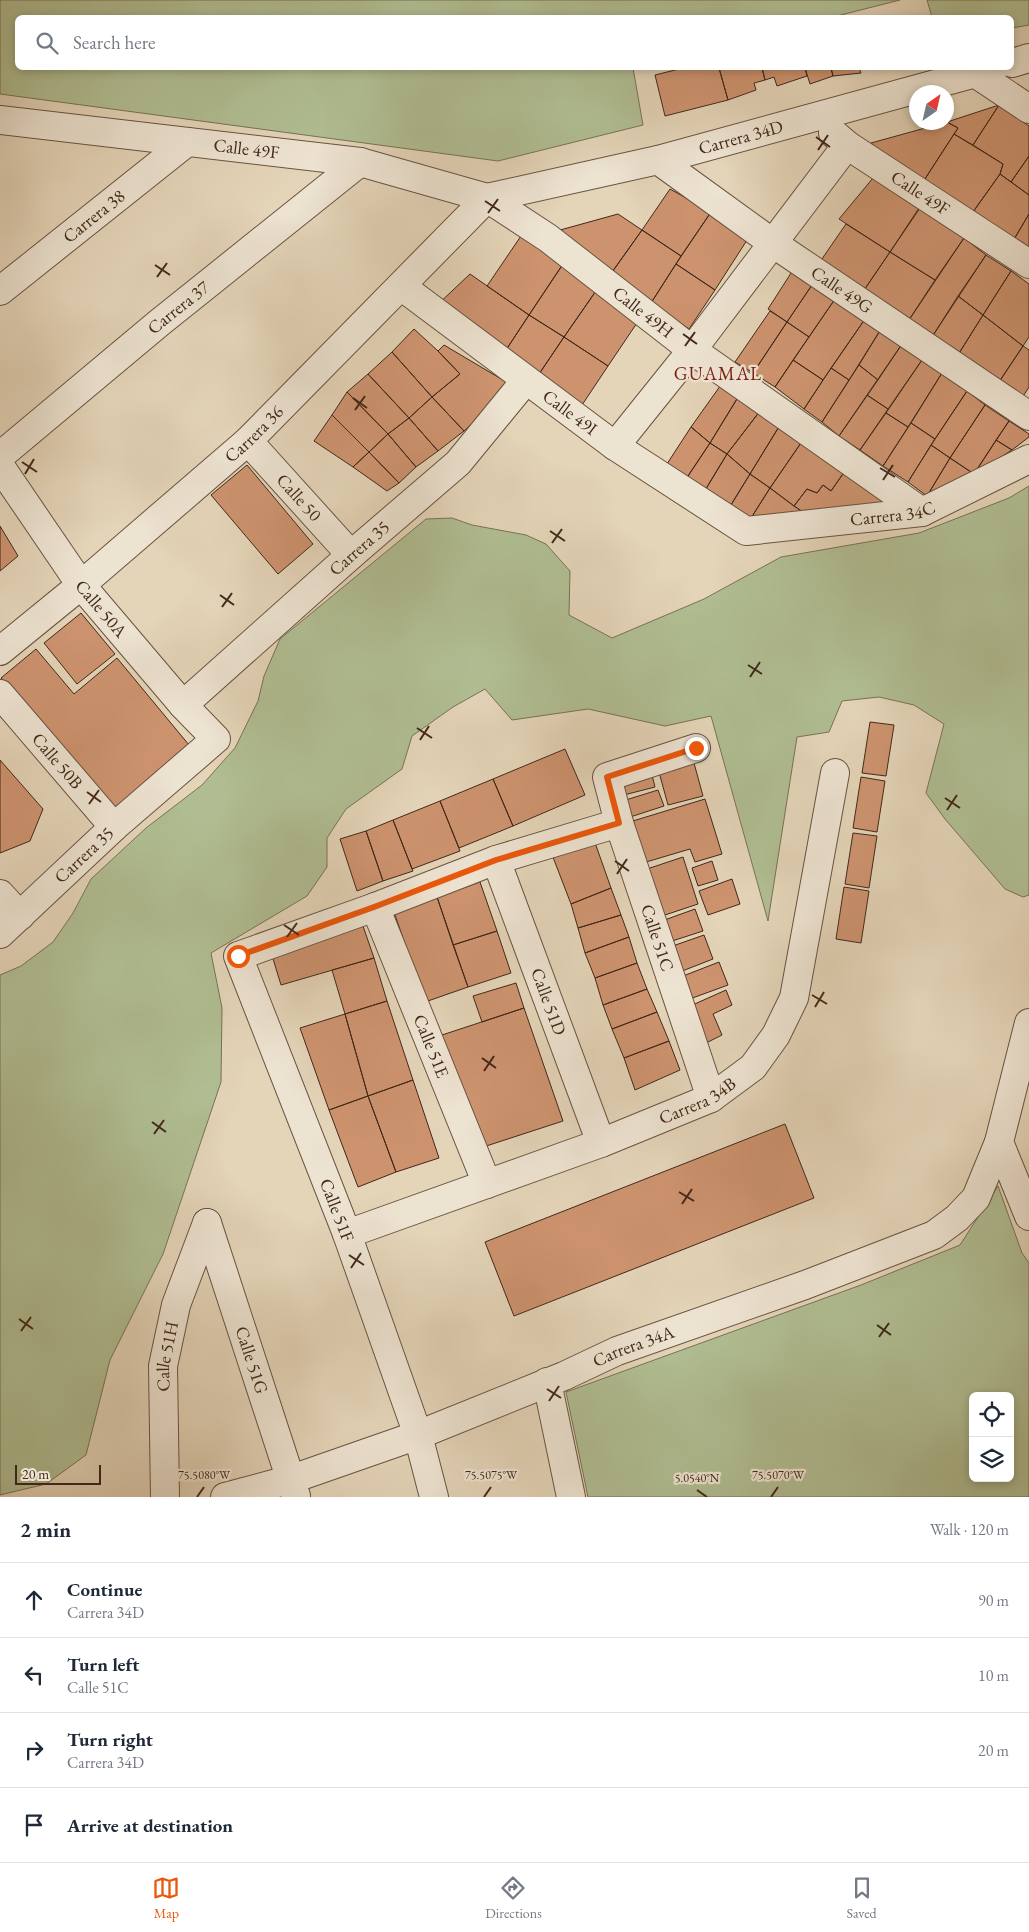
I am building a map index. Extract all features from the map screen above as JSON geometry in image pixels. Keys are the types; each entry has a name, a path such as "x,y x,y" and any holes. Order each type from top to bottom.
{"street":[{"path":"1014,62 1029,58"},
{"path":"984,70 1029,109"},
{"name":"Carrera 34D","path":"487,198 658,160 984,70"},
{"name":"Calle 49F","path":"816,117 847,145 1029,264"},
{"name":"Calle 49F","path":"1,122 360,162 487,198"},
{"name":"Carrera 38","path":"0,291 187,142"},
{"path":"615,446 774,244 847,145"},
{"name":"Calle 49G","path":"658,160 774,244 1029,416"},
{"name":"Carrera 37","path":"0,456 159,323 360,162"},
{"name":"Carrera 36","path":"0,651 81,585 248,441 487,198"},
{"name":"Calle 49H","path":"487,198 548,238 692,350 922,512"},
{"name":"Calle 49I","path":"401,286 615,446 746,531"},
{"name":"Carrera 35","path":"183,705 351,555 458,463 526,380"},
{"name":"Calle 50","path":"248,441 351,555"},
{"name":"Carrera 34C","path":"746,531 922,512 1029,459"},
{"name":"Calle 50A","path":"0,466 81,585 183,705 216,739"},
{"name":"Calle 50B","path":"0,694 114,827"},
{"name":"Carrera 35","path":"0,934 114,827 216,739"},
{"name":"Calle 51C","path":"696,748 607,777 619,823 711,1098"},
{"name":"Carrera 34B","path":"347,1234 601,1143 711,1098 753,1067 776,1035 794,998 835,773"},
{"path":"374,907 496,860 619,823"},
{"name":"Calle 51D","path":"496,860 601,1143"},
{"path":"0,894 20,916"},
{"name":"Calle 51F","path":"374,907 238,956 347,1234 418,1435 434,1497"},
{"name":"Calle 51E","path":"374,907 487,1184"},
{"name":"Carrera 34A","path":"225,1497 294,1488 670,1331 805,1285 934,1235 957,1218 976,1198 999,1142 1029,1023"},
{"path":"999,1142 1014,1183 1029,1216"},
{"name":"Calle 51G","path":"207,1223 294,1488"},
{"name":"Calle 51H","path":"165,1497 163,1366 176,1305 207,1223"},
{"path":"547,1382 570,1497"}],"green space":[{"path":"0,0 900,0 841,15 15,15 15,70 633,70 643,125 498,161 0,94"},
{"path":"927,0 1029,0 1029,25 1014,28 1014,15 931,15"},
{"path":"1029,486 1029,895 1023,897 1005,889 945,819 926,793 944,724 914,705 879,697 842,701 829,732 797,737 768,921 711,716 665,726 588,709 512,720 485,689 453,707 412,736 402,769 346,809 327,838 327,867 307,896 211,953 222,1008 221,1082 163,1254 110,1360 86,1455 46,1484 0,1495 0,975 21,966 53,942 73,913 91,879 146,828 202,785 235,748 258,701 264,676 280,639 426,519 452,518 472,525 526,535 546,544 570,571 569,615 612,638 704,599 781,557 919,533 1009,498"},
{"path":"998,1186 1022,1253 1029,1263 1029,1497 588,1497 566,1392 861,1285 960,1245"}],"building":[{"path":"675,70 720,70 728,100 665,116 655,75"},
{"path":"720,70 762,70 765,80 754,83 756,90 728,100"},
{"path":"762,70 806,70 807,76 777,86 774,77 765,80"},
{"path":"806,70 832,70 833,76 810,84"},
{"path":"832,70 860,70 861,73 833,76"},
{"path":"999,105 1029,126 1029,156 1011,182 1000,174 1003,164 973,145"},
{"path":"999,105 973,145 954,134 958,128 954,126 954,120"},
{"path":"954,126 958,128 921,185 871,143 918,130 954,130"},
{"path":"954,134 1003,164 1000,174 968,219 921,185"},
{"path":"1029,156 1029,195 1011,182"},
{"path":"878,172 923,202 890,252 839,219"},
{"path":"1000,174 1029,195 1029,214 1010,246 968,219"},
{"path":"670,189 711,212 681,256 642,230"},
{"path":"920,208 964,238 935,280 890,252"},
{"path":"711,212 749,237 715,290 676,264"},
{"path":"618,214 642,230 610,275 553,232"},
{"path":"1029,214 1029,257 1010,246"},
{"path":"846,224 890,252 860,296 817,266"},
{"path":"642,230 681,256 651,303 610,275"},
{"path":"521,236 563,264 529,315 487,286"},
{"path":"964,238 986,255 930,340 905,326"},
{"path":"890,252 935,280 905,326 860,296"},
{"path":"986,255 1011,271 983,315 958,296"},
{"path":"563,264 598,288 564,337 529,315"},
{"path":"676,264 715,290 689,329 651,303"},
{"path":"793,270 812,285 787,322 768,309"},
{"path":"1011,271 1029,284 1029,337 1023,346 983,315"},
{"path":"470,274 529,315 502,356 435,307"},
{"path":"812,285 835,299 809,337 787,322"},
{"path":"598,288 641,317 608,366 564,337"},
{"path":"958,296 983,315 956,358 930,340"},
{"path":"835,299 865,319 823,380 793,360"},
{"path":"770,311 787,322 753,373 735,362"},
{"path":"529,315 564,337 535,380 502,356"},
{"path":"983,315 1023,346 997,385 956,358"},
{"path":"865,319 881,329 849,380 831,368"},
{"path":"787,322 809,337 775,387 753,373"},
{"path":"414,329 460,374 432,397 392,352"},
{"path":"881,329 902,344 878,380 859,365"},
{"path":"564,337 608,366 578,411 535,380"},
{"path":"902,344 922,360 888,409 867,395"},
{"path":"444,345 513,386 464,431 432,397 460,374 438,351"},
{"path":"1023,346 1029,350 1029,387 1020,401 997,385"},
{"path":"392,352 432,397 409,418 368,374"},
{"path":"793,360 823,380 804,409 775,387"},
{"path":"922,360 942,373 908,427 886,413"},
{"path":"859,365 878,380 839,436 822,422"},
{"path":"831,368 849,380 822,422 804,409"},
{"path":"942,373 967,391 935,439 911,423"},
{"path":"368,374 409,418 388,434 347,392"},
{"path":"723,382 740,394 710,443 691,427"},
{"path":"967,391 985,405 950,458 931,445"},
{"path":"347,392 388,434 369,452 332,415"},
{"path":"740,394 760,411 727,454 710,443"},
{"path":"867,395 888,409 860,450 839,436"},
{"path":"432,397 464,431 438,451 409,418"},
{"path":"985,405 1009,421 974,474 950,458"},
{"path":"760,411 780,425 750,474 727,454"},
{"path":"886,413 908,427 883,466 860,450"},
{"path":"332,415 369,452 353,467 314,441"},
{"path":"409,418 438,451 416,467 388,434"},
{"path":"1009,421 1029,434 1029,437 1012,450 996,440"},
{"path":"911,423 935,439 908,482 883,466"},
{"path":"780,425 803,440 770,488 750,474"},
{"path":"691,427 710,443 682,485 663,470"},
{"path":"388,434 416,467 399,483 369,452"},
{"path":"803,440 847,468 831,491 823,485 817,493 807,489 794,506 770,488"},
{"path":"996,440 1012,450 974,474"},
{"path":"710,443 727,454 701,497 682,485"},
{"path":"931,445 950,458 927,496 908,482"},
{"path":"369,452 399,483 387,491 353,467"},
{"path":"727,454 750,474 726,513 701,497"},
{"path":"950,458 974,474 927,496"},
{"path":"247,465 313,544 278,574 211,495"},
{"path":"847,468 905,509 815,520 794,506 807,489 817,493 823,485 831,491"},
{"path":"750,474 770,488 746,526 726,513"},
{"path":"770,488 794,506 815,520 746,526"},
{"path":"0,526 18,556 0,571"},
{"path":"81,613 115,654 77,684 44,643"},
{"path":"36,649 74,694 117,658 194,751 116,815 1,678"},
{"path":"870,722 894,725 886,776 862,773"},
{"path":"565,749 585,795 513,826 493,779"},
{"path":"691,752 703,796 668,805 656,761"},
{"path":"0,760 43,809 30,841 0,853"},
{"path":"650,767 655,787 616,797 611,778"},
{"path":"861,777 885,781 877,832 853,828"},
{"path":"493,779 513,826 459,848 440,801"},
{"path":"658,790 664,806 621,820 616,803"},
{"path":"705,799 722,854 695,862 690,849 636,865 623,824"},
{"path":"440,801 460,851 412,869 393,820"},
{"path":"393,820 413,871 383,881 366,831"},
{"path":"366,831 383,881 357,891 340,839"},
{"path":"853,833 877,836 869,888 845,884"},
{"path":"593,837 611,888 571,904 551,852"},
{"path":"683,857 698,904 656,918 641,871"},
{"path":"712,861 718,880 698,886 692,868"},
{"path":"732,879 740,904 708,915 699,891"},
{"path":"480,882 497,931 453,945 437,897"},
{"path":"844,887 869,891 861,943 836,939"},
{"path":"611,888 621,915 578,928 571,904"},
{"path":"437,897 468,987 425,1002 394,912"},
{"path":"695,909 703,931 666,943 659,922"},
{"path":"621,915 629,937 585,953 578,928"},
{"path":"363,926 374,958 281,985 271,952"},
{"path":"497,931 511,973 468,987 453,945"},
{"path":"704,935 713,959 677,973 667,948"},
{"path":"629,937 637,963 595,978 585,953"},
{"path":"374,958 387,1001 345,1014 332,970"},
{"path":"719,962 728,985 687,1000 678,978"},
{"path":"637,963 647,989 603,1005 595,978"},
{"path":"516,983 524,1008 482,1022 473,996"},
{"path":"647,989 657,1012 612,1029 603,1005"},
{"path":"726,990 732,1005 713,1014 722,1035 704,1044 688,1007"},
{"path":"387,1001 413,1080 368,1096 345,1014"},
{"path":"524,1008 563,1121 477,1149 439,1036"},
{"path":"657,1012 669,1041 624,1058 612,1029"},
{"path":"345,1014 368,1096 329,1110 300,1028"},
{"path":"669,1041 680,1070 635,1090 624,1058"},
{"path":"413,1080 439,1158 396,1172 368,1096"},
{"path":"368,1096 396,1172 358,1187 329,1110"},
{"path":"785,1124 814,1198 514,1316 485,1242"}],"district":[{"name":"GUAMAL","path":"718,373"}],"route":[{"path":"238,956 374,907 496,860 619,823 607,777 696,748"}]}
